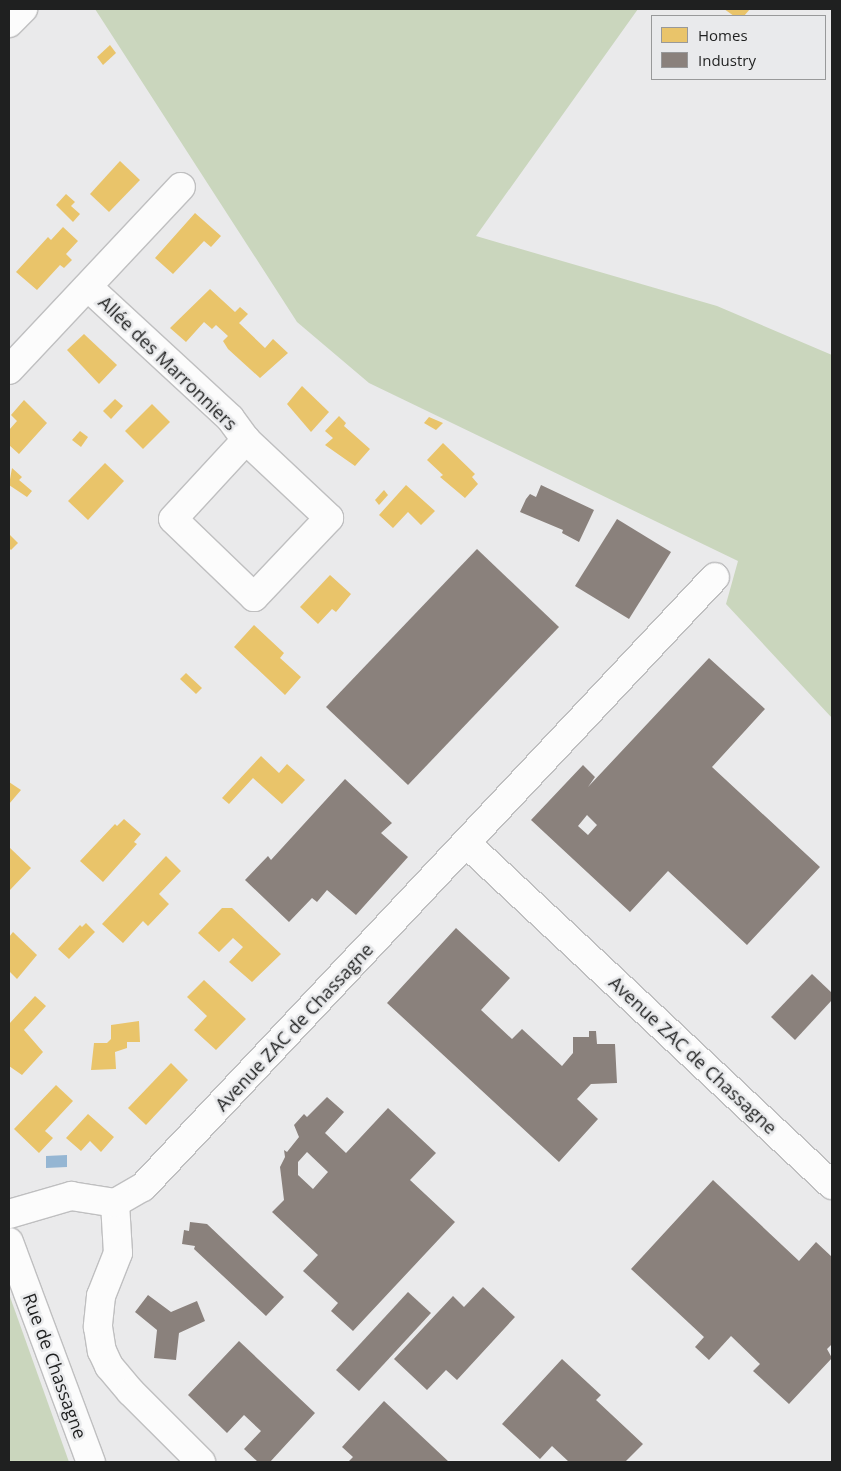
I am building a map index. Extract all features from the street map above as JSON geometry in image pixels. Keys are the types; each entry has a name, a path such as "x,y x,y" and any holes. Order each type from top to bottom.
{"street":[{"path":"9,23 22,9"},
{"name":"Allée des Marronniers","path":"9,370 181,187"},
{"name":"Allée des Marronniers","path":"88,287 230,418 246,440 329,518 254,597 173,519 246,440"},
{"name":"Avenue ZAC de Chassagne","path":"115,1203 143,1187 715,577"},
{"name":"Avenue ZAC de Chassagne","path":"466,843 832,1185"},
{"path":"9,1214 70,1196 115,1203 118,1254 101,1296 98,1327 102,1351 109,1366 131,1392 202,1462"},
{"name":"Rue de Chassagne","path":"9,1242 91,1462"}],"green space":[{"path":"95,9 638,9 476,236 717,306 832,355 832,718 726,604 738,561 369,383 297,322"},
{"path":"9,1294 69,1462 9,1462"}],"water":[{"path":"67,1155 67,1167 46,1168 46,1156"}],"building: Homes":[{"path":"724,9 750,9 745,15 733,15"},
{"path":"110,45 116,53 103,65 97,57"},
{"path":"120,161 140,180 109,212 90,194"},
{"path":"66,194 75,202 71,206 80,214 73,222 56,205"},
{"path":"195,213 221,236 211,247 204,241 173,274 155,258"},
{"path":"63,227 78,241 66,254 72,260 64,268 60,265 37,290 16,272 48,237 51,240"},
{"path":"210,289 235,312 240,307 248,314 239,323 265,348 273,339 288,353 260,378 228,349 223,341 228,336 216,325 212,329 204,322 186,342 170,328"},
{"path":"84,334 117,365 99,384 67,350"},
{"path":"302,386 329,412 311,432 287,404"},
{"path":"115,399 123,406 111,419 103,411"},
{"path":"24,400 47,423 19,454 9,445 9,430 17,421 11,415"},
{"path":"152,404 170,422 143,449 125,431"},
{"path":"339,416 346,423 344,426 370,449 355,466 325,445 333,438 325,431"},
{"path":"429,417 443,423 436,430 424,423"},
{"path":"80,431 88,437 81,447 72,440"},
{"path":"443,443 475,474 472,477 478,484 465,498 440,477 443,475 427,460"},
{"path":"105,463 124,481 88,520 68,501"},
{"path":"12,468 22,477 19,480 32,491 27,497 9,485"},
{"path":"406,485 435,511 421,525 408,512 393,528 379,515"},
{"path":"384,490 388,495 379,505 375,500"},
{"path":"9,534 18,543 11,550 9,548"},
{"path":"330,575 351,594 336,612 332,609 318,624 300,607"},
{"path":"254,625 284,653 280,658 301,677 285,695 234,647"},
{"path":"186,673 202,688 196,694 180,679"},
{"path":"261,756 279,773 287,764 305,780 282,804 253,778 229,804 222,798"},
{"path":"9,782 21,790 9,804"},
{"path":"124,819 141,834 134,842 137,844 103,882 80,861 115,824 117,826"},
{"path":"9,847 31,868 9,891"},
{"path":"166,856 181,871 159,894 169,904 148,926 143,921 123,943 102,924"},
{"path":"222,908 232,908 281,954 252,982 229,962 243,947 233,938 219,952 198,933"},
{"path":"86,923 95,932 69,959 58,949 80,925 82,927"},
{"path":"13,932 37,955 17,979 9,971 9,937"},
{"path":"204,980 246,1019 216,1050 194,1030 207,1016 187,997"},
{"path":"35,996 46,1006 24,1030 43,1052 22,1075 9,1066 9,1024"},
{"path":"139,1021 140,1042 127,1042 127,1048 115,1052 116,1069 91,1070 94,1043 107,1043 111,1039 111,1025"},
{"path":"171,1063 188,1080 146,1125 128,1108"},
{"path":"56,1085 73,1101 45,1131 53,1138 39,1153 14,1129"},
{"path":"88,1114 114,1137 101,1152 90,1141 81,1151 66,1138"}],"building: Industry":[{"path":"541,485 594,510 579,542 562,533 563,530 520,512 530,494 536,497"},
{"path":"617,519 671,552 629,619 575,586"},
{"path":"477,549 559,627 408,785 326,707"},
{"path":"709,658 765,709 712,767 820,867 747,945 668,871 630,912 531,820 583,765 595,777 588,787","holes":["587,815 597,825 588,835 578,826"]},
{"path":"345,779 392,823 381,833 408,857 356,915 327,890 317,902 312,898 289,922 245,880 268,856 271,860"},
{"path":"456,928 510,978 481,1010 512,1039 522,1029 562,1066 573,1053 573,1037 589,1037 589,1031 596,1031 597,1044 615,1044 617,1083 591,1084 577,1099 598,1119 559,1162 387,1003"},
{"path":"812,974 832,993 832,1000 795,1040 771,1017"},
{"path":"327,1097 344,1112 325,1133 346,1153 388,1108 436,1153 410,1180 455,1222 353,1331 331,1311 338,1303 303,1271 318,1255 272,1212 284,1200 280,1167 285,1157 284,1150 287,1152 299,1137 294,1125 304,1114 307,1117","holes":["307,1152 328,1172 313,1189 298,1175 298,1162"]},
{"path":"713,1180 799,1261 816,1242 832,1257 832,1344 827,1349 832,1358 789,1404 753,1371 760,1364 731,1336 709,1360 695,1347 704,1337 631,1269"},
{"path":"190,1222 207,1224 284,1297 266,1316 194,1249 195,1246 182,1244 184,1230 189,1231"},
{"path":"483,1287 515,1317 457,1380 446,1370 427,1390 394,1359 453,1296 464,1307"},
{"path":"408,1292 431,1313 359,1391 336,1370"},
{"path":"148,1295 171,1312 197,1301 205,1321 179,1333 176,1360 154,1358 157,1330 135,1312"},
{"path":"239,1341 315,1413 270,1462 258,1462 244,1449 261,1431 244,1415 227,1433 188,1395"},
{"path":"562,1359 601,1395 596,1400 643,1444 625,1462 569,1462 552,1446 540,1459 502,1424"},
{"path":"384,1401 449,1462 348,1462 353,1457 342,1447"}]}
